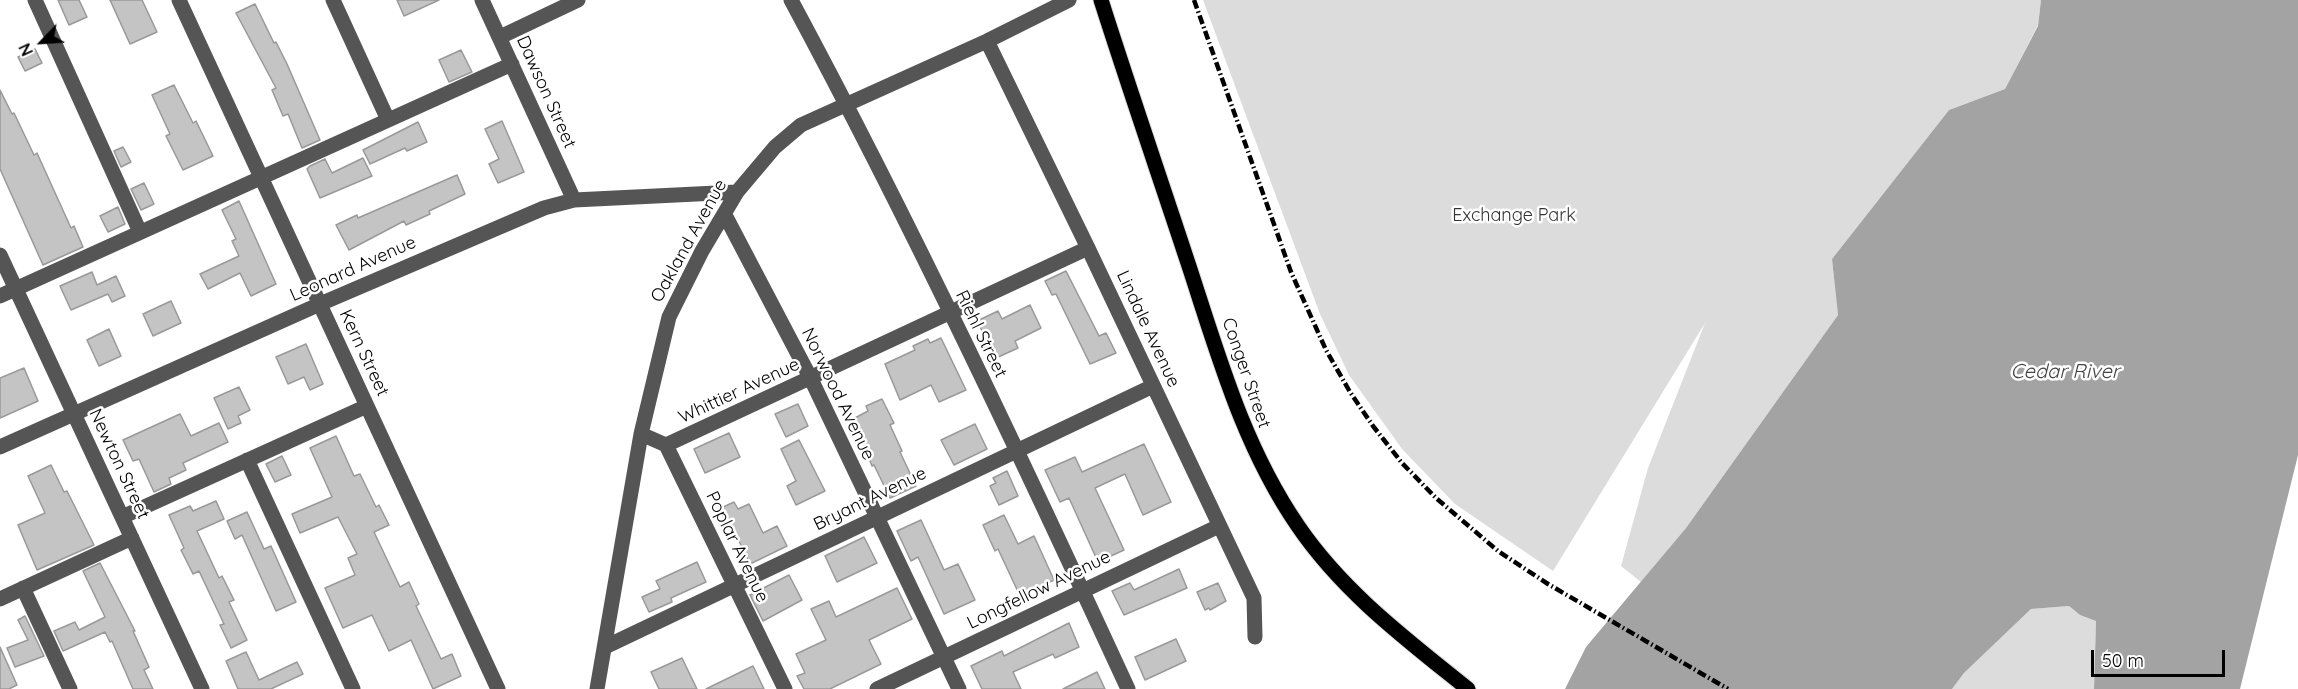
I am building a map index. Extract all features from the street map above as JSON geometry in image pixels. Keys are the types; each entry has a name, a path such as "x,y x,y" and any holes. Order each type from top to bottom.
{"main road":[{"name":"Conger Street","path":"1101,0 1229,390 1257,457 1298,528 1351,591 1380,619 1468,689"}],"street":[{"path":"35,0 140,232"},
{"name":"Kern Street","path":"179,0 498,689"},
{"path":"333,0 388,120"},
{"name":"Dawson Street","path":"482,0 574,200"},
{"path":"500,37 578,0"},
{"name":"Riehl Street","path":"791,0 847,105 950,314 1128,689"},
{"name":"Oakland Avenue","path":"597,689 641,434 669,317 702,251 738,192 774,147 801,125 987,41 1069,0"},
{"name":"Lindale Avenue","path":"987,41 1254,598 1255,637"},
{"path":"0,296 512,64"},
{"name":"Leonard Avenue","path":"0,447 514,220 574,200 738,192"},
{"name":"Norwood Avenue","path":"725,215 811,379 959,689"},
{"name":"Whittier Avenue","path":"666,446 1088,248"},
{"name":"Newton Street","path":"0,255 202,689"},
{"name":"Bryant Avenue","path":"605,647 1153,386"},
{"path":"122,517 367,406"},
{"path":"641,434 666,446"},
{"name":"Poplar Avenue","path":"666,446 785,689"},
{"path":"247,460 353,689"},
{"name":"Longfellow Avenue","path":"877,689 1219,526"},
{"path":"0,599 132,538"},
{"path":"23,588 70,689"}],"green space":[{"name":"Exchange Park","path":"1203,0 2041,0 2038,25 2005,89 1949,110 1832,259 1838,315 1686,528 1641,582 1621,566 1648,468 1705,323 1553,571 1455,504 1402,449 1349,375 1320,314"},
{"path":"2069,606 2080,615 2096,621 2094,689 1952,689 1964,673 2031,609"}],"water":[{"name":"Cedar River","path":"2041,0 2298,0 2298,455 2240,689 2094,689 2096,621 2080,615 2069,606 2031,609 1964,673 1952,689 1565,689 1586,647 1686,528 1838,315 1832,259 1949,110 2005,89 2038,26"}],"building":[{"path":"58,0 79,0 87,17 69,25"},
{"path":"110,0 142,0 157,32 130,44"},
{"path":"397,0 439,0 404,16"},
{"path":"255,4 287,64 320,140 302,148 288,114 283,116 272,90 276,88 236,13"},
{"path":"35,49 42,63 25,71 18,57"},
{"path":"461,50 472,72 449,82 439,60"},
{"path":"174,85 193,123 196,121 213,156 183,170 166,136 170,134 152,95"},
{"path":"0,90 34,155 37,153 71,228 74,226 83,247 43,265 0,169"},
{"path":"502,121 524,172 498,183 489,164 499,159 485,129"},
{"path":"418,122 427,142 407,151 405,148 370,164 363,150"},
{"path":"123,147 131,162 121,167 114,151"},
{"path":"363,158 372,176 320,198 307,169 310,166 325,159 332,173"},
{"path":"457,175 465,194 429,211 430,214 406,225 404,221 349,250 336,225 357,215 358,218"},
{"path":"144,183 154,204 141,210 131,189"},
{"path":"239,201 276,284 251,296 240,273 208,289 200,274 239,256 232,241 236,239 222,210"},
{"path":"118,207 125,224 108,232 100,216"},
{"path":"1066,271 1099,336 1106,333 1116,353 1090,364 1056,294 1052,295 1045,281"},
{"path":"92,272 97,285 116,276 125,296 112,302 108,294 71,310 60,286"},
{"path":"171,301 181,323 153,336 143,314"},
{"path":"1030,305 1041,328 1015,341 1018,348 996,358 977,321 998,311 1002,319"},
{"path":"109,329 121,356 99,366 87,340"},
{"path":"941,338 966,390 939,402 931,385 900,400 885,364 915,350 913,346 928,339 930,343"},
{"path":"306,344 323,384 310,390 304,377 288,384 276,357"},
{"path":"24,368 38,401 0,418 0,378"},
{"path":"239,387 250,410 238,416 241,423 228,429 214,398"},
{"path":"882,399 894,423 890,425 902,451 900,452 916,486 890,498 874,465 872,466 853,419 868,411 866,406"},
{"path":"798,404 808,426 786,437 775,414"},
{"path":"180,414 191,436 219,423 228,442 183,463 186,470 169,478 171,484 154,492 139,459 133,461 123,440"},
{"path":"975,424 987,449 954,465 941,440"},
{"path":"729,433 740,457 705,473 694,449"},
{"path":"336,436 354,476 360,474 376,507 379,505 389,525 374,532 400,587 409,582 419,604 416,606 441,659 452,654 461,676 433,689 411,640 389,651 372,615 343,628 325,588 355,575 348,558 357,554 338,517 300,533 292,514 332,497 310,448"},
{"path":"799,440 825,491 796,505 787,486 796,481 781,449"},
{"path":"1144,444 1171,502 1143,515 1125,474 1095,488 1124,550 1098,562 1069,498 1060,502 1045,470 1075,457 1082,472"},
{"path":"282,456 291,475 275,482 266,464"},
{"path":"51,465 94,545 37,570 18,525 45,513 28,476"},
{"path":"1007,471 1018,496 999,505 990,486 996,483 993,478"},
{"path":"216,501 224,519 197,531 219,578 222,576 234,600 229,602 247,640 231,648 220,625 224,624 199,571 193,574 181,550 184,548 169,515 190,506 193,511"},
{"path":"734,502 738,509 749,504 763,533 777,526 787,546 750,564 735,533 732,534 719,509"},
{"path":"247,512 264,549 271,546 296,602 276,611 242,535 235,539 227,521"},
{"path":"1004,515 1018,544 1034,536 1054,580 1020,596 998,549 995,551 983,525"},
{"path":"921,520 944,570 958,564 975,600 944,614 918,557 911,561 897,531"},
{"path":"864,537 877,563 837,582 825,556"},
{"path":"697,562 706,582 671,598 672,602 649,612 642,597 660,589 656,581"},
{"path":"100,563 135,631 133,631 149,667 144,670 153,689 133,689 112,641 110,642 105,632 63,651 54,631 75,622 79,630 105,617 83,571"},
{"path":"1179,569 1187,588 1124,615 1112,591 1130,583 1134,590"},
{"path":"789,575 802,600 763,621 750,595"},
{"path":"1218,583 1226,601 1210,610 1209,608 1205,610 1197,592"},
{"path":"897,588 912,619 869,640 881,664 830,689 804,689 797,676 805,673 796,654 826,640 811,609 829,601 836,617"},
{"path":"25,616 44,656 15,667 7,648 28,640 18,620"},
{"path":"1069,623 1079,647 1055,658 1053,654 1013,672 1021,689 982,689 971,666 1002,651 1004,656"},
{"path":"1176,639 1186,661 1145,680 1135,657"},
{"path":"0,647 17,685 9,689 0,689"},
{"path":"246,652 259,680 297,662 303,674 271,689 238,689 226,661"},
{"path":"682,658 697,689 659,689 651,672"},
{"path":"753,666 764,689 706,689"},
{"path":"1097,672 1105,689 1063,689"}],"railway":[{"path":"1194,0 1291,272 1326,350 1373,426 1402,463 1436,498 1498,551 1548,584 1728,689"}]}
